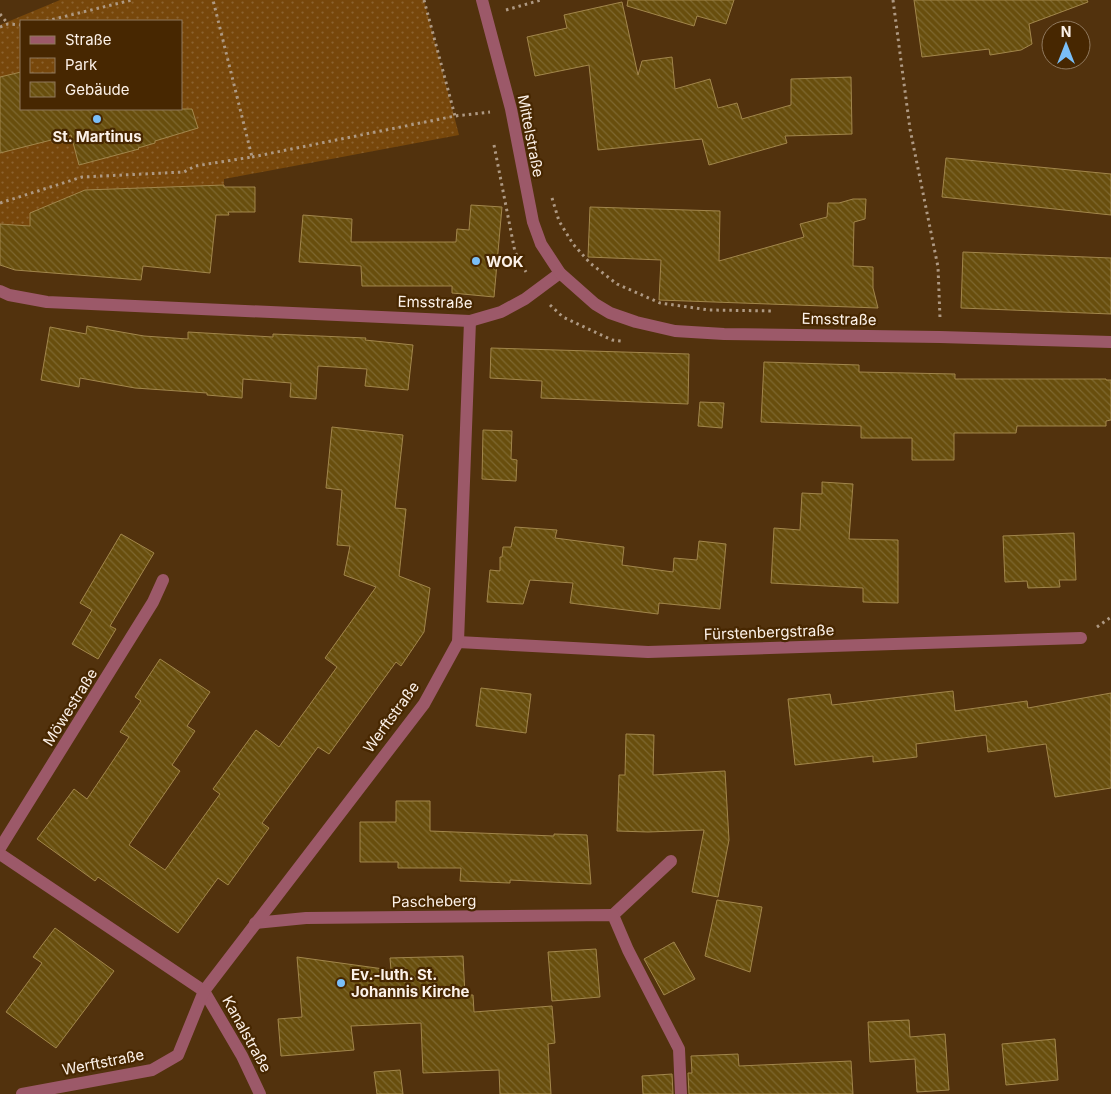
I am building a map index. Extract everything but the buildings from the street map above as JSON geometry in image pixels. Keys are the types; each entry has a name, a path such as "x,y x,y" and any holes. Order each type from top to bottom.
{"street":[{"name":"Mittelstraße","path":"482,0 511,109 533,222 541,244 560,272"},
{"name":"Emsstraße","path":"0,291 9,295 47,302 470,321 501,312 525,300 560,272 595,304 610,313 636,322 675,331 724,334 1111,342"},
{"name":"Werftstraße","path":"22,1094 152,1070 178,1055 204,991 424,704 458,642 470,321"},
{"name":"Möwestraße","path":"0,848 153,602 163,580"},
{"name":"Fürstenbergstraße","path":"458,642 648,652 1081,638"},
{"path":"0,854 204,991"},
{"path":"671,861 613,914 632,959 679,1049 681,1094"},
{"name":"Pascheberg","path":"255,923 306,918 613,914"},
{"name":"Kanalstraße","path":"204,991 242,1056 260,1094"}],"path":[{"path":"50,20 132,0"},
{"path":"213,0 252,157"},
{"path":"424,0 455,116"},
{"path":"487,15 542,0"},
{"path":"893,0 910,129 938,267 940,337"},
{"path":"507,9 509,18"},
{"path":"0,14 8,24"},
{"path":"0,27 8,24 20,25"},
{"path":"0,203 82,177 184,172 195,166 252,157 455,116 488,112"},
{"path":"550,193 559,222 573,244 590,263 617,284 660,303 709,310 776,312"},
{"path":"930,315 949,316"}],"green space":[{"path":"60,0 424,0 459,135 224,179 224,185 30,226 0,224 0,25"}],"place":[{"name":"St. Martinus","path":"97,119"},
{"name":"WOK","path":"476,261"},
{"name":"Ev.-luth. St. Johannis Kirche","path":"341,983"}]}
